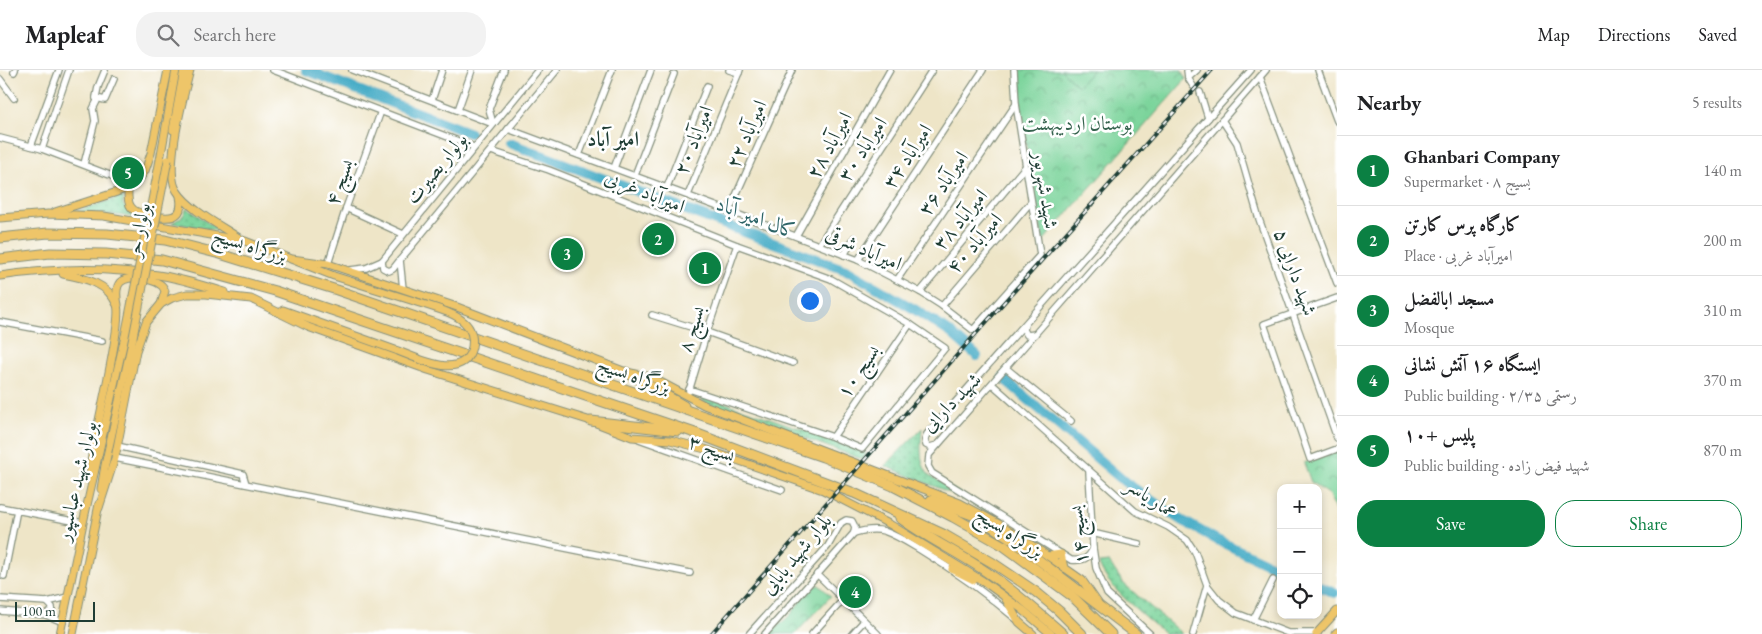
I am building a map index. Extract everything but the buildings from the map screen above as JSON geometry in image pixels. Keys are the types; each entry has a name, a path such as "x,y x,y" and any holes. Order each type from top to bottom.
{"highway":[{"name":"بزرگراه بسیج","path":"0,238 48,233 107,234 165,240 229,257 346,294 823,458 893,486 1004,546 1072,596 1111,634"},
{"name":"بزرگراه بسیج","path":"0,259 50,253 106,254 162,260 275,290 695,433 816,477 944,534 1036,592 1082,634"},
{"path":"626,372 699,416"},
{"path":"591,421 695,433"},
{"path":"893,486 982,521 1010,538 1136,634"},
{"path":"884,506 917,531 988,572 1027,602 1063,634"},
{"path":"1124,624 1128,634"}],"main road":[{"path":"48,214 131,186 145,171 151,153 168,70"},
{"name":"بولوار حر","path":"133,338 164,160 176,70"},
{"name":"بولوار حر","path":"125,336 184,70"},
{"path":"190,70 172,156 171,178 176,190 188,204 244,241"},
{"path":"131,186 129,204 134,210 161,218 168,218 178,213 182,205 180,195"},
{"path":"0,218 48,214 104,216 244,241 334,276 414,301 458,318 470,328 473,345 470,354 457,365 440,366 251,299 160,275 105,269 24,272 0,277"},
{"path":"292,259 328,264 348,270 457,307 626,372 651,377 688,393 704,405 960,502 1003,526 1082,580 1101,607"},
{"path":"51,271 85,278 104,287 118,306"},
{"path":"87,505 92,451 117,328 117,286 120,281 130,278 153,281 160,284 165,291 161,304"},
{"path":"99,508 115,458 136,351 146,322 161,304 172,298 188,294 251,299 308,327 428,370 591,421 632,437 685,443 823,490 891,525 1002,594 1051,634"},
{"name":"بولوار شهید عباسپور","path":"60,634 125,336"},
{"name":"بولوار شهید عباسپور","path":"73,634 99,508 105,465 133,338"},
{"path":"1048,556 1061,554 1064,568"},
{"path":"952,570 1002,594 1019,622 1033,634"},
{"path":"1317,633 1337,610"}],"street":[{"path":"31,146 58,70"},
{"path":"42,148 69,70"},
{"path":"84,164 95,121 93,111 97,101 98,87 105,70"},
{"path":"273,70 474,147"},
{"path":"352,70 493,124"},
{"path":"432,100 442,70"},
{"path":"458,110 472,70"},
{"path":"493,124 489,109 504,70"},
{"name":"بولوار بصیرت","path":"382,261 538,70"},
{"name":"بولوار بصیرت","path":"400,260 557,70"},
{"path":"579,155 612,70"},
{"path":"614,168 651,70"},
{"path":"730,70 739,72"},
{"name":"امیرآباد ۲۲","path":"729,210 792,70"},
{"name":"امیرآباد ۲۸","path":"796,236 890,70"},
{"name":"امیرآباد ۳۰","path":"818,245 932,70"},
{"name":"امیرآباد ۳۴","path":"858,260 983,70"},
{"name":"شهید شهریور","path":"973,330 1040,255 1016,104 1014,70"},
{"path":"1187,70 1188,78 1193,86"},
{"path":"1188,78 1197,70"},
{"name":"شهید دارایی","path":"1251,70 927,434 926,445 930,447 937,445 1266,70"},
{"path":"1318,70 1337,120"},
{"name":"امیرآباد ۲۰","path":"688,195 739,72"},
{"path":"634,175 674,74"},
{"path":"1260,77 1337,283"},
{"path":"0,79 14,98"},
{"path":"96,98 105,100 114,79"},
{"path":"667,187 707,86"},
{"path":"1200,92 1208,118"},
{"name":"امیرآباد ۳۶","path":"897,280 1016,104"},
{"name":"بسیج ۴","path":"328,264 381,111"},
{"name":"شهید دارایی ۵","path":"1222,120 1237,143 1258,216 1337,438"},
{"name":"امیرآباد شرقی","path":"508,129 729,210 858,260 920,292 973,330"},
{"path":"1,138 42,148 84,164 131,186"},
{"name":"امیرآباد غربی","path":"491,151 549,170 737,245 831,279 910,324 945,348 862,450 833,437"},
{"name":"امیرآباد ۳۸","path":"920,292 1025,167"},
{"name":"امیرآباد ۴۰","path":"942,306 1031,202"},
{"path":"346,208 404,234"},
{"path":"844,255 854,238"},
{"name":"بسیج ۸","path":"688,393 737,245"},
{"path":"348,270 366,268 382,261 383,268 389,271 394,269 400,260"},
{"path":"400,260 403,289"},
{"path":"1337,298 1264,324 1310,459 1337,449"},
{"path":"652,315 707,332 793,363"},
{"path":"0,322 102,341"},
{"name":"بسیج ۱۰","path":"833,437 910,324"},
{"path":"1025,325 1024,330 1027,335 1035,334"},
{"path":"1006,368 1071,421"},
{"name":"عمار یاسر","path":"992,384 1135,511 1168,527 1187,540 1198,559 1207,585 1219,600 1236,612 1289,633"},
{"path":"688,393 833,437"},
{"name":"بسیج ۳","path":"632,437 782,490"},
{"path":"937,445 929,455 928,466 932,473 1072,560 1079,561 1086,558 1090,555 1093,548"},
{"path":"117,446 243,474 246,484"},
{"path":"115,458 690,573"},
{"name":"بسیج ۱۴","path":"1089,472 1093,548 1096,568 1108,594 1150,634"},
{"path":"0,507 83,522"},
{"path":"4,576 17,510"},
{"name":"بلوار شهید بابایی","path":"749,634 828,546 841,523 846,520 852,521 855,527 854,533 765,634"},
{"path":"854,533 866,530 883,531 899,538 952,570 999,604 1019,622"},
{"path":"1092,533 1139,544"},
{"path":"817,574 878,634"},
{"path":"1253,620 1274,580"},
{"path":"1193,634 1207,585"},
{"path":"0,599 47,602 68,596"},
{"path":"812,634 843,600"},
{"path":"46,615 52,611 50,604 47,602"},
{"path":"0,611 46,615 63,622"},
{"path":"852,634 864,621"},
{"path":"1289,633 1317,633"}],"green space":[{"name":"بوستان اردیبهشت","path":"1019,70 1181,70 1186,79 1043,241 1021,114"},
{"path":"1061,70 1093,70 1078,86"},
{"path":"124,196 123,205 135,217 77,211"},
{"path":"187,208 220,231 172,223 183,216"},
{"path":"699,394 863,450 866,454 862,459 706,403"},
{"path":"922,428 922,459 929,475 1011,523 1010,525 958,496 885,466"},
{"path":"1337,451 1337,516 1329,495 1322,490 1322,484 1311,482 1304,463"},
{"path":"1109,562 1124,584 1182,634 1165,634 1127,601 1102,571 1099,563"},
{"path":"819,585 831,596 795,634 769,634 791,614 809,590"}],"waterway":[{"name":"کال امیر آباد","path":"306,70 470,133"},
{"name":"کال امیر آباد","path":"509,143 848,271 951,333 977,356"},
{"path":"1003,378 1125,482 1176,517 1217,540 1277,568"},
{"path":"1322,588 1334,593"}],"railway":[{"path":"711,634 1212,70"}],"place":[{"name":"پلیس +۱۰","path":"128,173"},
{"name":"کارگاه پرس کارتن","path":"658,239"},
{"name":"مسجد ابالفضل","path":"567,254"},
{"name":"Ghanbari Company","path":"705,268"},
{"name":"ایستگاه ۱۶ آتش نشانی","path":"855,592"}],"district":[{"name":"امیر آباد","path":"613,138"}]}
